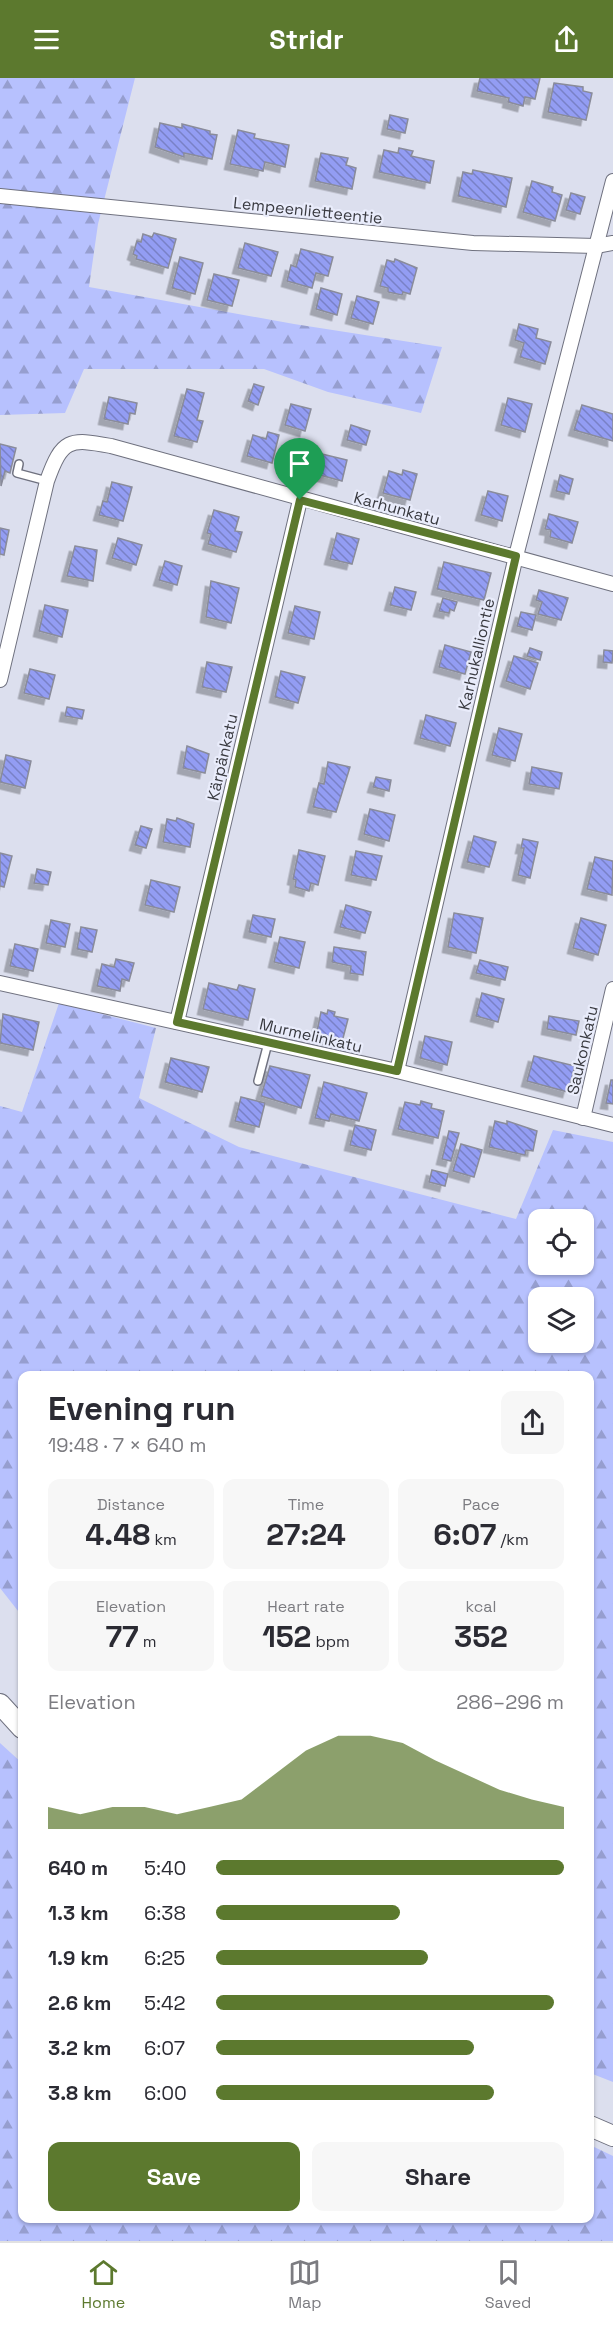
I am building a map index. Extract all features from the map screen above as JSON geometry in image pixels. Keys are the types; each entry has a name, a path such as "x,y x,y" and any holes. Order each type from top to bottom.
{"street":[{"name":"Karhukalliontie","path":"397,1071 516,556 613,181"},
{"name":"Lempeenlietteentie","path":"0,196 473,243 596,246 613,243"},
{"name":"Karhunkatu","path":"47,480 57,454 68,444 86,441 613,584"},
{"path":"0,680 47,480"},
{"name":"Kärpänkatu","path":"177,1022 300,500"},
{"name":"Murmelinkatu","path":"0,983 397,1071 613,1125"},
{"name":"Saukonkatu","path":"583,1118 613,989"},
{"path":"0,1704 18,1724"},
{"path":"594,2128 613,2136"}],"lane":[{"path":"19,464 17,473 47,480"},
{"path":"258,1081 268,1043"}],"green space":[{"path":"0,78 135,78 98,224 89,287 294,324 442,347 421,413 328,392 264,369 84,369 65,413 0,415"},
{"path":"59,1003 156,1028 139,1098 239,1147 516,1219 553,1130 613,1142 613,2082 594,2075 594,1371 18,1371 18,1611 0,1588 0,1106 22,1112"},
{"path":"0,1743 18,1759 18,2223 594,2223 594,2147 613,2156 613,2241 0,2241"}],"building":[{"path":"480,78 540,78 535,99 525,97 523,106 508,102 509,98 477,91"},
{"path":"554,83 583,87 583,91 592,93 586,120 548,112"},
{"path":"390,115 408,119 405,133 387,129"},
{"path":"160,123 182,128 182,124 217,135 212,159 184,153 184,157 155,147"},
{"path":"238,130 255,134 254,138 289,145 285,167 265,162 263,171 230,164"},
{"path":"399,148 413,151 411,156 434,161 430,183 379,172 384,150 398,153"},
{"path":"321,153 348,158 346,165 356,168 352,189 315,181"},
{"path":"473,170 512,178 506,207 458,196 463,172 472,174"},
{"path":"532,181 553,187 552,192 562,195 555,221 523,212"},
{"path":"571,193 585,197 580,214 566,210"},
{"path":"154,233 176,239 168,268 136,259 137,256 133,254 137,241 141,242 143,234 152,237"},
{"path":"245,243 278,252 271,276 238,268"},
{"path":"301,249 333,257 328,276 316,273 312,288 287,281 291,265 296,267"},
{"path":"180,257 203,263 195,294 172,288"},
{"path":"395,259 417,268 410,294 388,292 388,288 380,286 387,260 394,262"},
{"path":"214,274 239,280 232,306 207,300"},
{"path":"321,288 342,294 337,315 316,309"},
{"path":"357,296 379,302 373,324 351,318"},
{"path":"519,324 538,329 536,338 551,342 545,364 520,357 524,343 515,340"},
{"path":"254,384 264,387 258,405 248,401"},
{"path":"187,389 204,393 197,420 203,421 197,442 174,436"},
{"path":"109,397 137,403 135,414 130,413 128,424 104,419"},
{"path":"508,398 532,404 525,432 501,425"},
{"path":"291,404 311,409 305,431 285,425"},
{"path":"582,405 613,414 613,441 574,430"},
{"path":"351,425 370,431 366,445 347,440"},
{"path":"268,432 279,435 272,463 247,456 253,435 266,439"},
{"path":"0,444 16,448 10,473 5,471 1,486"},
{"path":"322,454 347,460 342,481 316,474"},
{"path":"403,470 417,474 410,500 383,493 389,471 402,475"},
{"path":"560,475 573,479 569,494 556,491"},
{"path":"112,482 132,487 123,521 99,515 103,501 107,502"},
{"path":"488,491 508,496 502,521 481,515"},
{"path":"214,510 239,517 235,531 242,532 236,552 208,544 211,534 207,533"},
{"path":"549,514 578,522 572,543 550,537 551,530 545,529"},
{"path":"0,528 9,530 4,555 0,554"},
{"path":"337,533 359,539 352,564 330,559"},
{"path":"118,538 142,545 136,565 112,558"},
{"path":"75,546 97,550 93,581 67,576"},
{"path":"165,561 182,566 177,585 159,580"},
{"path":"444,562 491,573 484,600 437,589"},
{"path":"211,581 239,588 231,623 206,617"},
{"path":"395,587 416,592 411,610 390,605"},
{"path":"539,590 568,598 561,620 538,614 542,602 536,600"},
{"path":"443,598 457,602 454,611 450,609 449,613 439,611"},
{"path":"45,605 68,610 62,637 39,631"},
{"path":"295,606 320,612 314,639 288,633"},
{"path":"521,612 536,615 532,630 517,626"},
{"path":"445,645 471,652 465,674 439,667"},
{"path":"530,648 542,652 540,660 527,656"},
{"path":"604,650 613,651 612,663 603,662"},
{"path":"514,656 538,663 530,689 506,681"},
{"path":"207,662 232,667 226,692 202,687"},
{"path":"30,669 55,675 49,699 24,693"},
{"path":"281,671 305,677 298,703 275,697"},
{"path":"67,707 84,710 82,719 65,716"},
{"path":"426,715 456,723 450,746 420,738"},
{"path":"499,728 522,734 515,761 492,755"},
{"path":"187,746 209,754 205,773 183,768"},
{"path":"6,755 31,761 25,788 0,782"},
{"path":"328,762 350,767 336,812 313,807 319,783 324,784"},
{"path":"532,767 562,773 559,789 529,784"},
{"path":"376,777 391,780 389,791 373,787"},
{"path":"370,809 395,815 389,841 364,834"},
{"path":"177,818 194,824 190,847 163,842 167,819 176,821"},
{"path":"141,826 152,829 146,848 135,845"},
{"path":"474,836 496,842 489,867 467,862"},
{"path":"523,839 538,842 530,878 518,875 524,848 521,848"},
{"path":"299,850 325,856 318,885 311,883 309,891 295,887 296,880 293,879"},
{"path":"356,851 382,856 376,880 351,875"},
{"path":"0,853 12,856 4,887 0,886"},
{"path":"595,857 613,861 612,895 587,889"},
{"path":"37,869 51,872 48,885 34,883"},
{"path":"151,880 180,887 174,912 145,905"},
{"path":"346,905 371,912 365,933 340,927"},
{"path":"454,913 483,918 476,953 448,947"},
{"path":"253,915 275,919 271,937 249,932"},
{"path":"581,918 606,925 598,955 573,948"},
{"path":"51,920 70,924 65,947 46,943"},
{"path":"81,927 97,930 92,952 77,949"},
{"path":"280,937 305,942 299,968 274,962"},
{"path":"15,944 38,949 33,971 10,966"},
{"path":"334,947 366,952 363,975 350,973 351,966 332,962"},
{"path":"116,959 134,963 129,981 122,979 120,991 97,986 102,964 114,967"},
{"path":"480,960 508,967 505,980 476,973"},
{"path":"209,983 237,990 239,985 255,989 248,1020 203,1009"},
{"path":"482,993 504,999 498,1022 476,1016"},
{"path":"328,1010 335,1012 334,1016 348,1019 342,1042 316,1036 321,1012 327,1014"},
{"path":"3,1014 39,1022 33,1050 0,1043"},
{"path":"549,1016 579,1021 576,1035 547,1029"},
{"path":"425,1036 452,1042 447,1065 420,1058"},
{"path":"534,1056 575,1066 568,1092 527,1081"},
{"path":"171,1058 209,1067 202,1092 165,1082"},
{"path":"270,1066 310,1075 301,1108 261,1096"},
{"path":"611,1080 613,1080 613,1104 606,1103"},
{"path":"324,1082 367,1093 359,1121 331,1114 329,1121 315,1118"},
{"path":"241,1097 265,1103 259,1127 235,1121"},
{"path":"421,1101 432,1104 431,1108 444,1111 438,1138 398,1129 405,1102 420,1105"},
{"path":"495,1121 507,1124 507,1121 537,1131 533,1151 526,1150 525,1155 489,1147"},
{"path":"355,1125 376,1130 371,1150 350,1145"},
{"path":"449,1131 459,1133 451,1161 442,1159"},
{"path":"461,1144 482,1150 474,1177 453,1171"},
{"path":"432,1170 448,1174 445,1186 429,1182"}],"route":[{"path":"300,500 516,556 397,1071 177,1022 300,500"}]}
